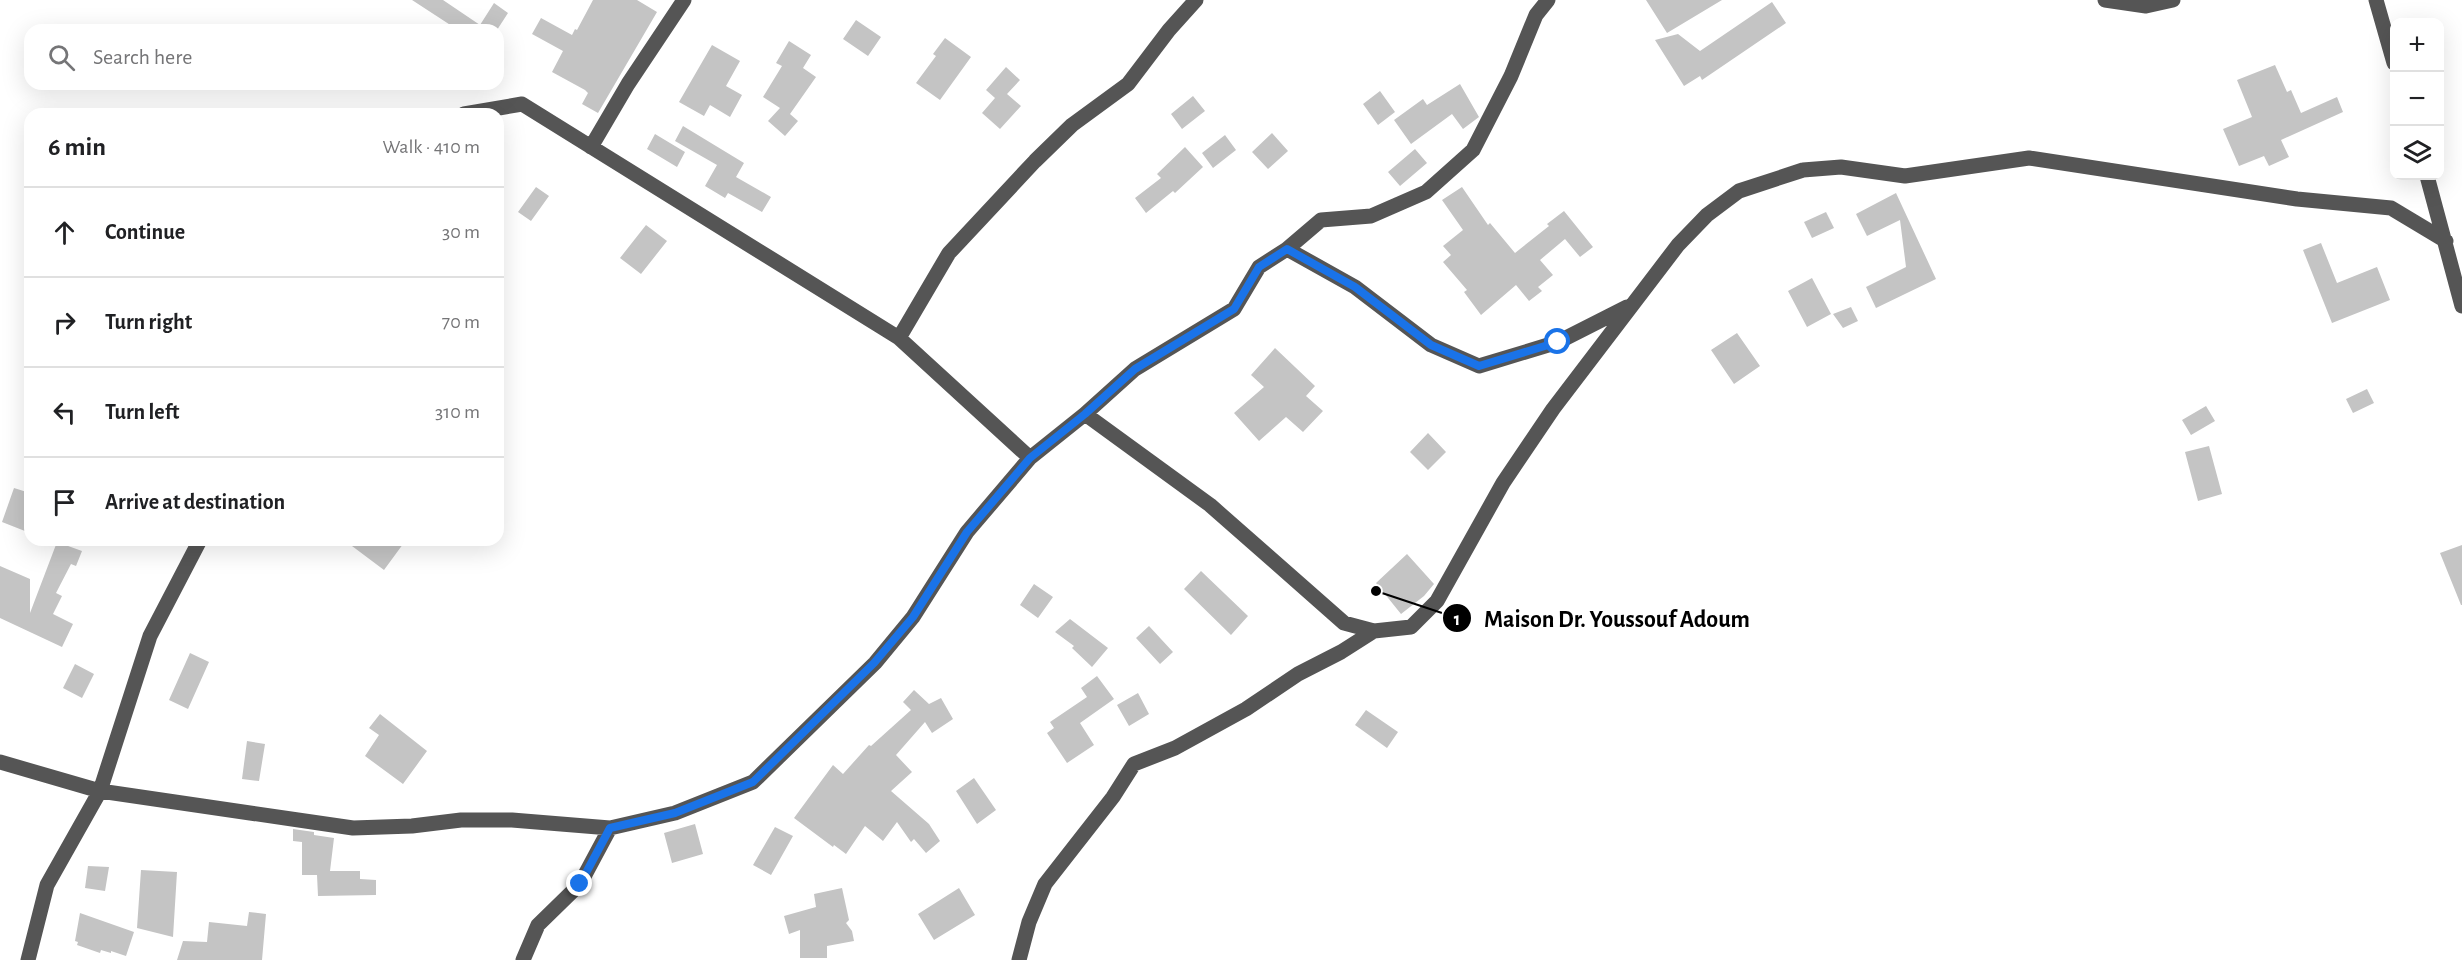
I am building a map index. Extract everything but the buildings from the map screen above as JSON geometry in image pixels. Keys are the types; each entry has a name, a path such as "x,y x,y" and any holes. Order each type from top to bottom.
{"street":[{"path":"591,147 628,84 684,0"},
{"path":"899,338 949,253 1072,125 1128,84 1169,30 1196,0"},
{"path":"0,762 99,791 353,828 412,826 461,820 512,820 610,828 675,813 753,782 874,663 913,617 967,532 1030,458 1085,414 1135,369 1234,309 1259,267 1287,249 1321,220 1371,216 1426,192 1473,150 1511,76 1536,15 1548,0"},
{"path":"2105,0 2146,6 2173,0"},
{"path":"2376,0 2390,49"},
{"path":"499,108 522,104 899,338 1030,458"},
{"path":"1085,414 1210,505 1344,623 1374,631 1411,627 1437,601 1503,483 1553,408 1630,305 1678,245 1707,215 1739,191 1803,170 1841,167 1905,176 2029,158 2297,199 2391,208 2446,242"},
{"path":"2428,180 2462,306"},
{"path":"1287,249 1355,287 1431,345 1479,366 1558,342 1630,305"},
{"path":"28,960 47,885 99,791 150,636 197,546"},
{"path":"1019,960 1029,922 1045,884 1113,797 1134,764 1175,748 1374,631"},
{"path":"523,960 538,925 580,884 610,828"}],"place":[{"name":"Maison Dr. Youssouf Adoum","path":"1376,591"}],"route":[{"path":"580,884 610,828 675,813 753,782 874,663 913,617 967,532 1030,458 1085,414 1135,369 1234,309 1259,267 1287,249 1355,287 1431,345 1479,366 1558,342"}]}
